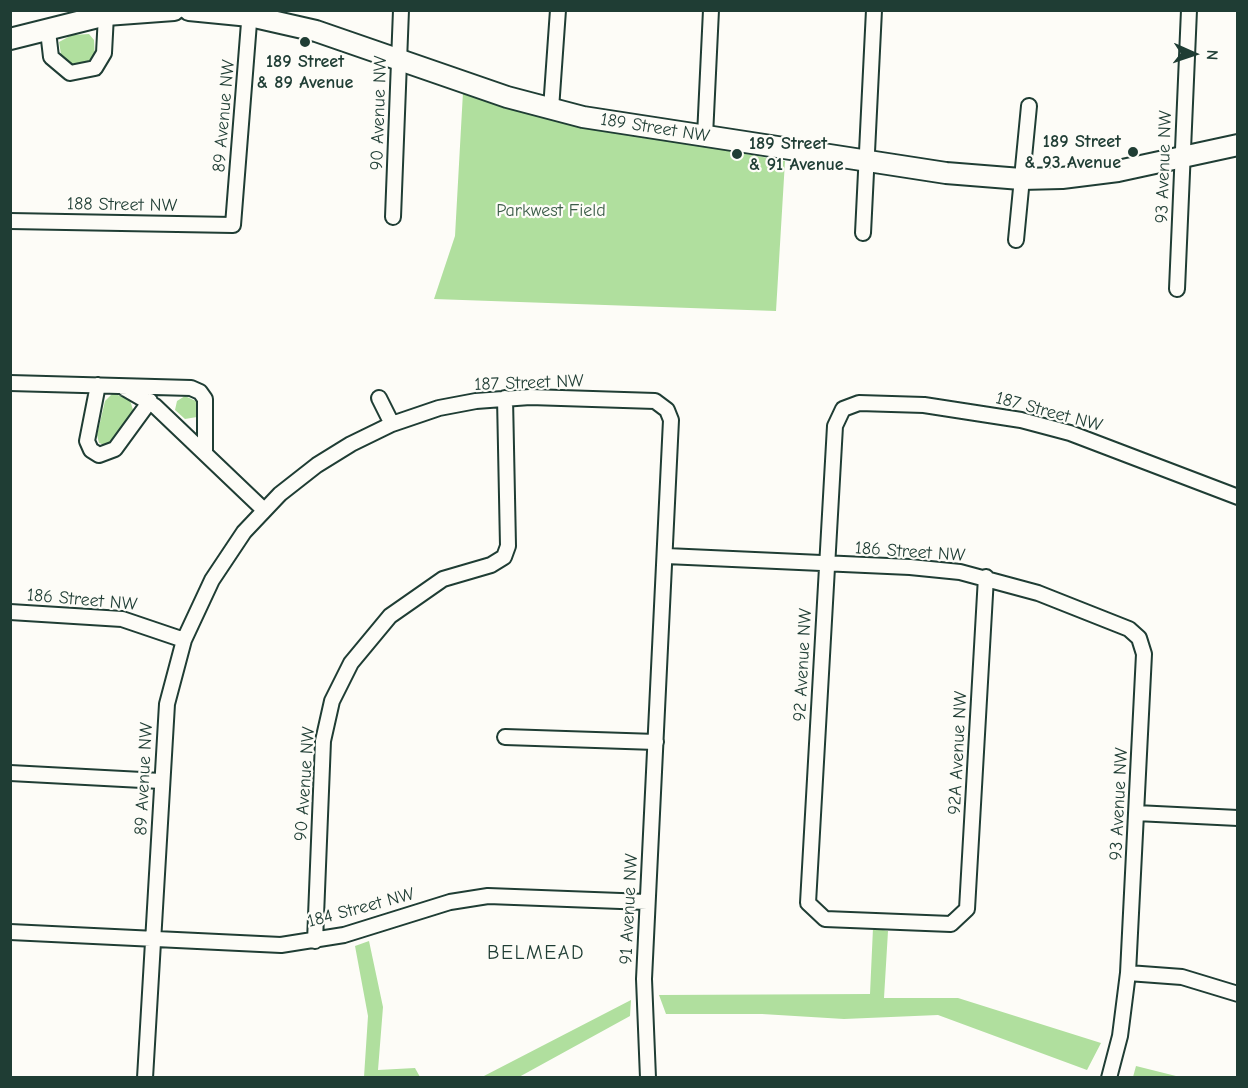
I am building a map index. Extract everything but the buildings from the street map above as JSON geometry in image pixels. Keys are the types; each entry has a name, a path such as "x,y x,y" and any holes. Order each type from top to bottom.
{"street":[{"path":"10,39 106,15 174,10"},
{"name":"189 Street NW","path":"189,10 250,13 315,31 507,97 551,109 705,136 946,173 1021,179 1118,171 1238,145"},
{"name":"90 Avenue NW","path":"393,217 402,10"},
{"path":"551,109 558,10"},
{"path":"705,136 711,10"},
{"path":"863,233 874,10"},
{"name":"93 Avenue NW","path":"1177,289 1189,10"},
{"name":"89 Avenue NW","path":"233,225 250,13"},
{"path":"48,31 51,57 70,73 95,68 104,53 106,15"},
{"path":"1016,240 1029,106"},
{"name":"188 Street NW","path":"10,221 233,225"},
{"path":"10,383 186,387 200,392 205,404 205,453"},
{"path":"98,385 87,441 91,450 99,455 116,449 150,401"},
{"path":"119,386 150,401 264,510"},
{"path":"379,398 392,424"},
{"name":"90 Avenue NW","path":"315,941 323,741 332,701 351,663 390,616 443,579 491,565 504,557 508,546 505,398"},
{"name":"187 Street NW","path":"264,510 317,465 351,444 392,424 439,408 505,398 649,400 659,402 667,410"},
{"name":"187 Street NW","path":"843,409 859,403 924,405 1021,420 1079,436 1238,497"},
{"name":"92 Avenue NW","path":"843,409 836,419 835,426 808,903 825,919 951,924"},
{"name":"91 Avenue NW","path":"648,1077 644,993 672,426 667,410"},
{"name":"89 Avenue NW","path":"145,1077 167,704 184,640 216,572 232,548 264,510"},
{"name":"186 Street NW","path":"666,556 933,568 986,577 1038,593 1122,626 1139,638"},
{"name":"92A Avenue NW","path":"951,924 967,909 986,577"},
{"name":"186 Street NW","path":"10,612 122,619 184,640"},
{"name":"93 Avenue NW","path":"1109,1077 1120,1036 1128,973 1144,654 1139,638"},
{"path":"505,737 656,742"},
{"path":"10,773 161,782"},
{"path":"1136,813 1238,818"},
{"name":"184 Street NW","path":"10,932 267,946 315,941 450,903 488,896 647,902"},
{"path":"1128,973 1182,977 1238,994"}],"green space":[{"path":"89,34 94,40 95,59 91,64 70,67 62,60 59,42 72,35"},
{"name":"Parkwest Field","path":"463,92 551,119 785,161 776,311 434,299 455,236"},
{"path":"113,393 130,400 133,410 114,442 107,446 99,443 97,435 105,401"},
{"path":"185,396 200,403 197,417 185,419 175,410 177,401"},
{"path":"873,928 888,931 884,998 958,998 1101,1043 1087,1070 938,1015 844,1019 762,1014 666,1014 659,995 870,994"},
{"path":"369,941 383,1007 378,1070 415,1068 420,1077 364,1077 368,1016 355,946"},
{"path":"631,1000 630,1016 519,1077 482,1077"},
{"path":"1136,1066 1180,1077 1133,1077"}],"place":[{"name":"189 Street & 89 Avenue","path":"305,42"},
{"name":"189 Street & 93 Avenue","path":"1133,152"},
{"name":"189 Street & 91 Avenue","path":"737,154"}],"district":[{"name":"BELMEAD","path":"536,953"}]}
